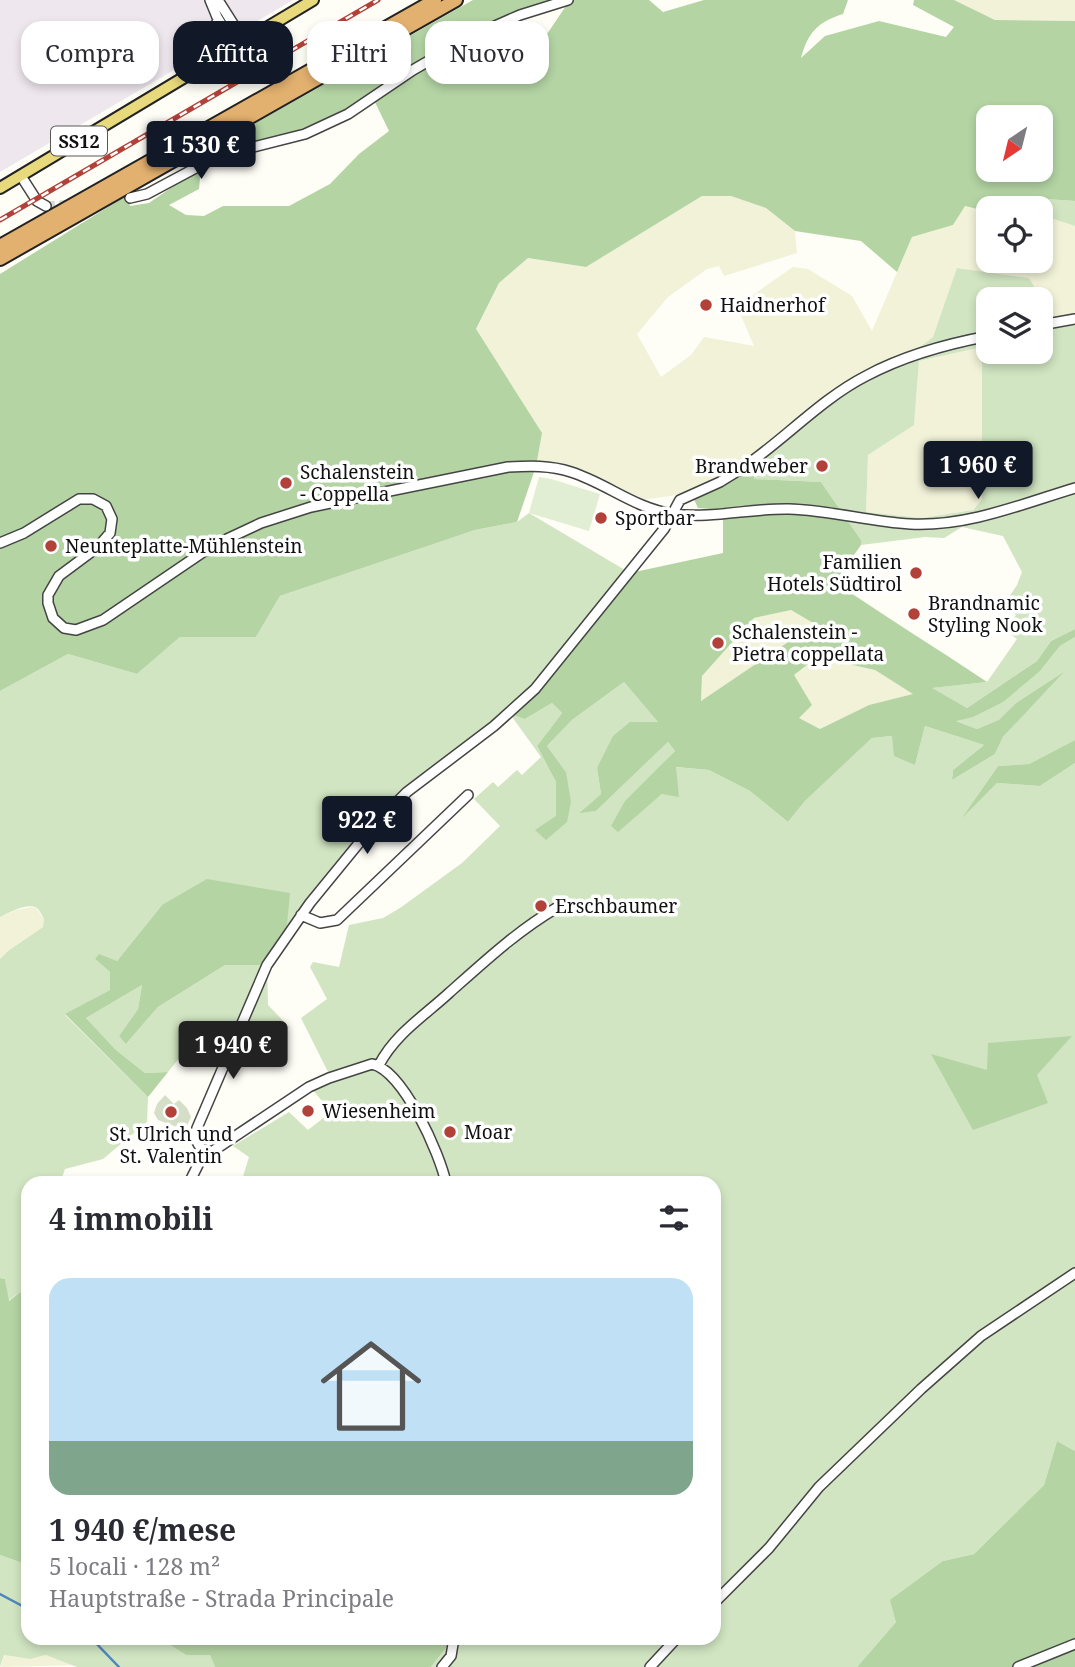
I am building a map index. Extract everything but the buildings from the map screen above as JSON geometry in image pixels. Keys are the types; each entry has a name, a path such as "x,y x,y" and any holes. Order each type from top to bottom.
{"highway":[{"path":"0,246 435,0"},
{"path":"0,258 456,0"}],"main road":[{"name":"SS12","path":"278,21 313,0"},
{"name":"SS12","path":"0,188 174,84"}],"street":[{"path":"210,0 218,21"},
{"path":"218,0 228,21"},
{"path":"130,198 147,194 218,156 305,134 348,114 420,65 470,37 520,15 568,0"},
{"path":"217,17 220,21"},
{"path":"21,176 37,201 46,206"},
{"path":"1053,323 1075,319"},
{"path":"444,1176 437,1152 416,1110 389,1073 379,1065 362,1066 309,1087 211,1152 205,1151 197,1142 197,1128 267,965 301,915 358,844 407,792 494,726 535,689 647,552 664,529 677,504 685,496 714,485 750,463 864,376 907,357 947,344 976,338"},
{"path":"0,544 24,533 79,499 93,499 106,506 112,519 110,533 98,547 59,576 48,594 53,618 64,628 76,630 103,620 212,546 261,523 310,507 508,467 555,468 589,479 648,507 672,514 704,515 788,509 829,512 880,521 932,524 992,513 1075,488"},
{"path":"301,915 320,923 337,920 468,795"},
{"path":"379,1065 417,1018 529,924 558,907"},
{"path":"192,1176 205,1151"},
{"path":"721,1596 769,1548 819,1487 921,1390 981,1336 1075,1273"},
{"path":"1018,1667 1075,1644"},
{"path":"442,1667 451,1656 453,1645"},
{"path":"650,1667 670,1645"}],"shaded area":[{"path":"0,0 293,0 257,21 173,21 173,70 159,79 159,21 21,21 21,84 150,84 0,172"}],"green space":[{"path":"473,0 566,0 513,21 436,21"},
{"path":"570,0 649,0 663,12 704,0 848,0 843,14 826,21 815,30 801,58 825,36 879,21 946,37 954,27 913,5 914,0 954,0 995,20 1075,21 1075,201 1053,199 1053,196 976,196 976,209 965,206 953,225 912,237 897,272 861,241 795,231 766,208 731,196 702,196 586,267 528,258 499,283 476,329 542,433 536,466 517,522 475,530 280,596 256,637 180,637 137,674 68,654 0,691 0,274 129,194 130,206 149,203 201,167 199,189 169,205 186,215 204,216 223,206 289,206 330,184 359,154 389,131 373,98 305,134 226,153 222,142 325,84 411,84 411,35 425,27 425,84 549,84 549,31"},
{"path":"954,0 1075,0 1075,21 995,20"},
{"path":"702,196 732,196 766,208 795,231 797,253 724,276 719,266 707,269 668,297 637,334 661,377 691,355 704,337 754,346 737,306 793,267 808,269 852,296 872,331 912,237 953,225 964,206 976,209 976,271 958,268 933,337 759,457 691,493 634,501 589,479 536,466 476,330 499,283 528,258 586,267"},
{"path":"1053,199 1075,201 1075,226 1053,219"},
{"path":"1053,219 1075,226 1075,319 1056,323 1053,318 1053,287 1034,287 1029,278 994,273 1053,273"},
{"path":"957,268 976,271 976,273 1029,278 1035,287 976,287 976,348 919,361 914,425 868,455 866,512 922,518 973,510 982,499 982,364 1053,364 1053,317 1056,322 1075,319 1075,629 1051,641 1037,661 967,708 931,688 987,682 1017,639 1005,630 1016,615 1003,606 1022,572 1003,536 962,527 944,538 925,537 861,545 861,540 821,482 754,479 759,457 827,402 907,357 933,337"},
{"path":"976,348 976,364 982,364 982,499 972,510 922,518 866,512 868,455 914,425 919,361"},
{"path":"759,457 754,479 821,482 861,540 861,545 835,582 987,682 932,688 967,708 1037,661 1051,641 1075,629 1075,637 1060,646 1040,671 1003,702 973,717 956,721 977,729 999,720 1016,703 1064,672 1003,737 995,754 952,780 953,770 984,745 925,726 915,765 894,756 892,736 872,738 805,801 788,822 750,791 709,770 676,767 679,797 662,794 618,832 611,826 625,801 675,751 668,742 596,811 579,813 601,794 597,768 613,736 630,722 658,722 624,682 572,720 547,746 566,772 571,802 567,822 546,840 535,830 556,816 556,782 537,746 562,713 552,703 525,719 509,713 630,573 723,553 723,510 698,508 691,493","holes":["791,610 815,624 701,701 702,676 754,618","817,657 875,670 913,694 869,705 820,729 799,718 812,705 794,675"]},
{"path":"539,477 600,494 589,531 529,513"},
{"path":"529,513 630,573 525,719 552,703 562,713 537,746 556,782 556,816 567,822 566,772 547,746 572,720 624,682 659,723 597,768 601,794 580,812 596,811 668,742 675,751 654,773 617,832 662,794 675,767 709,770 750,791 788,822 805,801 872,738 892,736 915,765 925,726 984,745 953,770 952,780 995,754 1003,737 1061,675 1016,703 1000,720 977,729 954,720 1040,671 1060,646 1075,637 1075,740 1029,764 998,766 966,813 997,783 1040,786 1075,763 1075,1451 1057,1441 1044,1485 974,1554 943,1561 857,1667 431,1667 446,1645 721,1645 721,1176 243,1176 249,1157 233,1146 289,1112 308,1130 331,1112 308,1084 329,1074 301,1018 327,999 310,967 313,962 339,967 349,925 383,918 462,863 500,826 474,799 493,782 498,787 517,770 522,775 541,757 510,714 407,792 286,935 162,905 117,961 95,959 110,972 110,990 65,1015 148,1097 147,1122 103,1159 65,1169 62,1176 21,1176 21,1291 8,1301 5,1279 0,1278 0,959 43,927 44,919 33,906 0,917 0,691 68,654 137,674 180,637 256,637 280,596 475,530 517,522"},
{"path":"791,610 816,624 701,701 702,676 754,618"},
{"path":"816,657 875,670 914,694 869,705 820,729 799,718 793,675"},
{"path":"1075,740 1075,763 1040,786 997,783 962,818 998,766 1029,764"},
{"path":"207,879 290,893 286,935 267,965 225,965 158,1007 126,1044 119,1036 138,1009 142,985 86,1018 116,1050 145,1073 168,1072 148,1097 65,1014 110,990 110,972 95,959 99,954 117,961 162,905"},
{"path":"36,908 44,919 43,927 0,959 0,917"},
{"path":"225,965 267,965 268,1005 289,1027 241,1058 227,1044 200,1032 168,1072 145,1073 116,1050 86,1018 142,985 138,1009 119,1036 127,1043 158,1007"},
{"path":"1072,1036 1037,1075 1048,1103 973,1130 931,1054 987,1070 988,1043"},
{"path":"165,1095 174,1104 179,1100 187,1108 191,1117 185,1130 158,1120 154,1113 157,1104"},
{"path":"0,1278 5,1279 9,1301 21,1291 21,1562 0,1555"},
{"path":"1057,1441 1075,1451 1075,1667 857,1667 896,1622 890,1600 943,1561 974,1554 1044,1485"},
{"path":"0,1555 21,1562 21,1645 170,1645 186,1655 210,1655 215,1667 77,1667 46,1655 30,1659 4,1655 0,1667"},
{"path":"170,1645 446,1645 431,1667 215,1667 210,1655 186,1655"},
{"path":"4,1655 30,1659 46,1655 77,1665 1,1667"}],"waterway":[{"path":"0,1594 21,1605"},
{"path":"98,1645 119,1667"}],"tunnel":[{"path":"46,206 72,204"}],"railway":[{"path":"0,220 378,0"}],"place":[{"name":"Haidnerhof","path":"706,305"},
{"name":"Brandweber","path":"822,466"},
{"name":"Schalenstein - Coppella","path":"286,483"},
{"name":"Sportbar","path":"601,518"},
{"name":"Neunteplatte-Mühlenstein","path":"51,546"},
{"name":"Familien Hotels Südtirol","path":"916,573"},
{"name":"Brandnamic Styling Nook","path":"914,614"},
{"name":"Schalenstein - Pietra coppellata","path":"718,643"},
{"name":"Erschbaumer","path":"541,906"},
{"name":"Wiesenheim","path":"308,1111"},
{"name":"St. Ulrich und St. Valentin","path":"171,1112"},
{"name":"Moar","path":"450,1132"}]}
